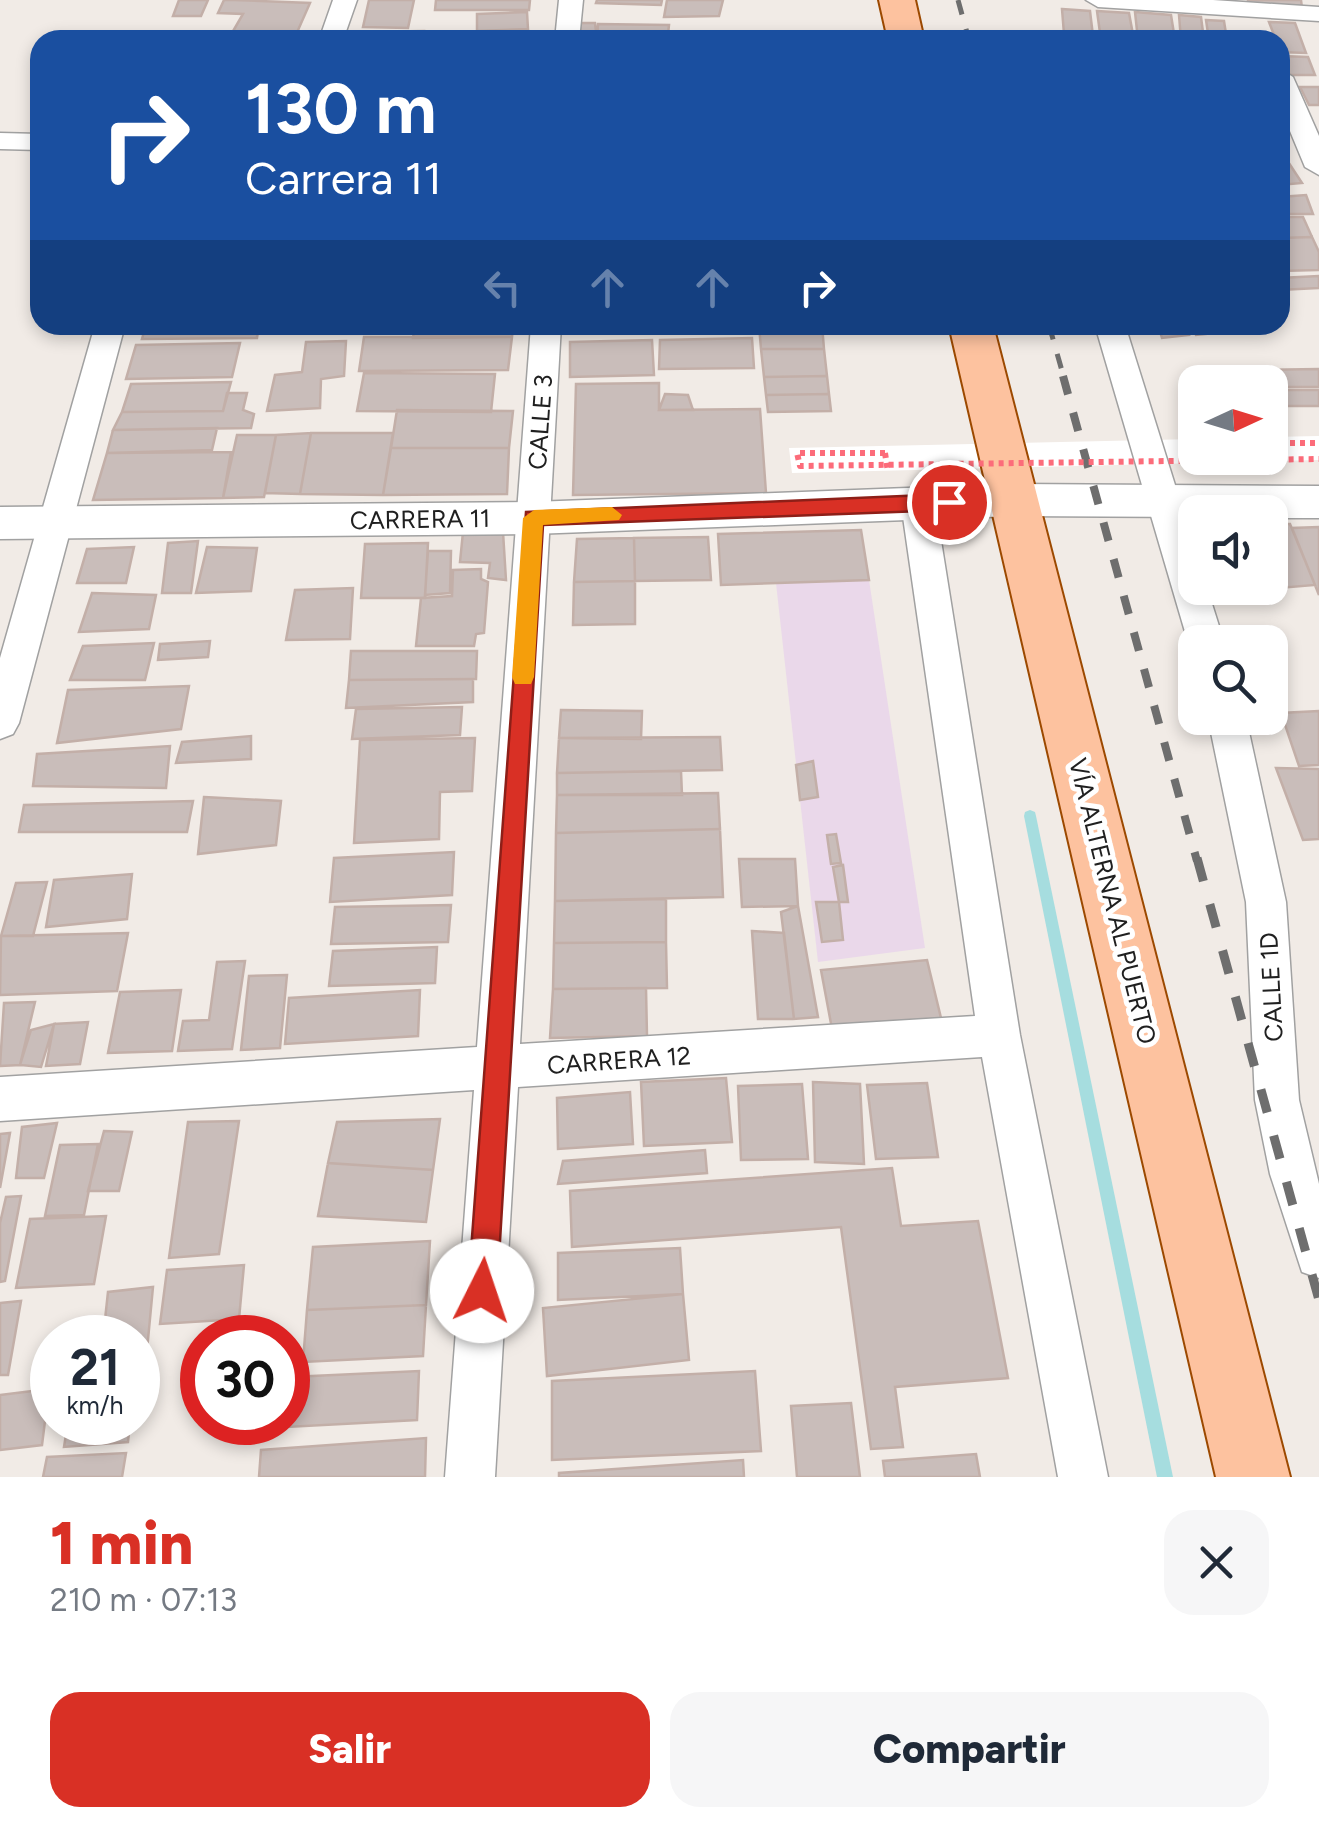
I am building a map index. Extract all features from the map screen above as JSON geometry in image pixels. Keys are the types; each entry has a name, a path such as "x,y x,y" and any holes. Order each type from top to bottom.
{"main road":[{"path":"898,0 904,30"},
{"name":"VÍA ALTERNA AL PUERTO","path":"973,335 1253,1477"}],"street":[{"path":"334,30 345,0"},
{"path":"568,30 571,0"},
{"path":"1102,0 1319,14"},
{"path":"1250,9 1259,30"},
{"path":"1290,103 1319,168"},
{"path":"0,141 30,142"},
{"path":"0,723 107,335"},
{"name":"CALLE 3","path":"470,1477 545,335"},
{"path":"1113,335 1201,625"},
{"name":"CARRERA 11","path":"0,523 534,518 1013,500 1319,502"},
{"path":"918,503 998,1035 1082,1477"},
{"name":"CALLE 1D","path":"1231,735 1266,902 1277,1100 1293,1174 1319,1255"},
{"name":"CARRERA 12","path":"0,1100 998,1035"}],"path":[{"path":"1288,444 1319,443"},
{"path":"885,453 797,453 800,466 1319,459"}],"shaded area":[{"path":"869,580 925,948 818,962 776,583"}],"pier":[{"path":"1319,436 1319,460 1288,461 1288,437"},
{"path":"1178,439 1178,463 792,473 789,448"}],"building":[{"path":"179,0 208,0 201,16 173,16"},
{"path":"224,0 310,3 298,30 234,30 243,14 218,13"},
{"path":"369,0 414,0 408,28 363,27"},
{"path":"436,0 530,0 529,10 435,10"},
{"path":"662,0 661,5 596,3"},
{"path":"667,0 723,0 719,16 664,17"},
{"path":"1301,0 1302,8 1248,3"},
{"path":"1062,9 1090,11 1092,30 1064,30"},
{"path":"1097,11 1129,13 1132,30 1100,30"},
{"path":"527,12 528,29 477,30 477,14"},
{"path":"1135,12 1171,15 1173,30 1137,30"},
{"path":"1179,15 1201,17 1203,30 1180,30"},
{"path":"1206,20 1224,21 1225,30 1208,30"},
{"path":"1269,22 1295,23 1306,53 1290,52 1290,30 1272,30"},
{"path":"580,23 595,23 596,30 580,30"},
{"path":"598,24 669,25 668,30 598,30"},
{"path":"1290,56 1308,57 1315,75 1290,75"},
{"path":"1300,87 1319,87 1319,105 1309,105"},
{"path":"1290,165 1302,183 1290,184"},
{"path":"1306,195 1313,214 1290,214 1290,196"},
{"path":"1290,217 1303,217 1312,237 1290,238"},
{"path":"1312,237 1319,252 1319,270 1290,271 1290,238"},
{"path":"1319,276 1319,288 1290,289 1290,277"},
{"path":"143,335 257,335 257,338 142,339"},
{"path":"413,335 512,335 512,337 413,338"},
{"path":"760,335 823,335 824,349 761,349"},
{"path":"364,337 512,337 508,370 359,371"},
{"path":"752,338 754,368 659,369 660,340"},
{"path":"652,340 654,375 570,377 570,342"},
{"path":"346,341 344,376 321,379 320,408 267,411 275,375 302,372 306,342"},
{"path":"240,343 232,377 126,379 136,345"},
{"path":"761,349 824,349 827,376 764,377"},
{"path":"1319,369 1319,387 1288,387 1288,370"},
{"path":"364,373 495,374 491,412 357,411"},
{"path":"827,376 829,394 766,395 764,377"},
{"path":"231,382 223,411 122,412 131,384"},
{"path":"659,383 659,410 760,409 766,493 573,495 576,384"},
{"path":"1288,390 1319,390 1319,406 1288,406"},
{"path":"227,393 247,393 243,410 254,414 251,428 113,430 122,412 223,411"},
{"path":"665,394 688,395 693,410 659,410"},
{"path":"829,394 831,411 768,412 766,395"},
{"path":"397,410 513,411 509,448 391,448"},
{"path":"217,428 212,450 107,453 113,430"},
{"path":"311,433 300,494 265,493 276,435"},
{"path":"311,433 393,433 383,495 300,494"},
{"path":"237,435 276,435 264,497 223,498"},
{"path":"391,448 509,448 507,494 383,495"},
{"path":"231,452 223,498 93,500 107,453"},
{"path":"1288,524 1290,524 1315,585 1288,587"},
{"path":"1319,527 1319,595 1292,528"},
{"path":"861,530 869,580 721,585 718,534"},
{"path":"463,532 503,532 506,580 488,578 490,563 460,562"},
{"path":"708,537 711,580 635,581 634,538"},
{"path":"634,538 635,581 574,582 577,539"},
{"path":"198,541 191,593 162,593 168,543"},
{"path":"428,543 425,598 361,598 365,544"},
{"path":"134,547 126,583 77,583 87,549"},
{"path":"207,547 257,548 251,591 196,593"},
{"path":"428,551 451,551 450,593 425,595"},
{"path":"481,569 481,579 488,582 484,633 476,634 474,646 416,646 421,598 452,596 453,570"},
{"path":"635,581 635,624 573,625 574,582"},
{"path":"353,588 350,639 286,640 295,590"},
{"path":"92,593 156,595 149,629 79,632"},
{"path":"210,641 208,657 158,660 160,644"},
{"path":"154,643 145,680 70,680 83,646"},
{"path":"351,651 477,651 476,679 349,680"},
{"path":"473,679 473,702 346,708 349,680"},
{"path":"189,686 181,729 57,743 68,690"},
{"path":"462,707 460,735 352,739 356,709"},
{"path":"561,710 642,711 641,739 559,738"},
{"path":"1319,711 1319,765 1299,766 1288,734 1288,713"},
{"path":"251,736 251,759 176,763 182,742"},
{"path":"720,737 722,770 557,773 559,738"},
{"path":"475,738 472,791 440,792 439,839 354,843 360,740"},
{"path":"170,746 166,788 33,786 37,754"},
{"path":"813,761 818,797 800,800 796,765"},
{"path":"1276,768 1319,769 1319,839 1303,840"},
{"path":"681,771 682,795 557,795 557,773"},
{"path":"718,793 720,829 556,833 557,795"},
{"path":"204,797 281,801 276,845 198,854"},
{"path":"193,801 187,832 19,832 24,805"},
{"path":"720,829 723,897 555,901 556,833"},
{"path":"836,834 841,863 831,864 827,835"},
{"path":"454,852 452,895 330,902 334,858"},
{"path":"739,859 795,859 798,906 742,907"},
{"path":"843,865 848,902 839,902 833,867"},
{"path":"132,874 127,919 46,927 54,880"},
{"path":"47,882 33,936 1,936 16,883"},
{"path":"666,899 666,942 554,943 555,901"},
{"path":"816,902 839,902 843,940 822,942"},
{"path":"451,905 448,942 331,944 335,907"},
{"path":"798,906 818,1017 794,1019 781,912"},
{"path":"752,931 784,933 794,1019 758,1019"},
{"path":"128,933 117,991 0,995 1,936"},
{"path":"666,942 667,988 553,989 554,943"},
{"path":"437,947 435,983 329,986 333,951"},
{"path":"927,960 941,1018 832,1029 821,970"},
{"path":"245,961 232,1049 178,1051 183,1021 209,1020 217,962"},
{"path":"287,975 280,1048 241,1050 249,976"},
{"path":"646,988 647,1036 550,1038 553,989"},
{"path":"181,990 172,1051 108,1053 120,992"},
{"path":"420,990 418,1036 285,1044 289,998"},
{"path":"35,1002 20,1065 0,1066 4,1003"},
{"path":"88,1022 80,1064 46,1066 54,1024"},
{"path":"54,1024 41,1067 20,1065 31,1030"},
{"path":"726,1078 732,1142 644,1146 641,1082"},
{"path":"813,1082 860,1084 864,1164 815,1162"},
{"path":"927,1083 938,1157 876,1159 867,1085"},
{"path":"802,1084 808,1159 741,1160 738,1086"},
{"path":"630,1092 633,1144 558,1149 557,1098"},
{"path":"440,1119 433,1170 328,1163 337,1122"},
{"path":"239,1121 219,1254 169,1258 188,1122"},
{"path":"57,1123 44,1178 16,1178 22,1127"},
{"path":"104,1131 132,1132 119,1191 88,1191"},
{"path":"10,1133 0,1188 0,1134"},
{"path":"98,1144 84,1215 45,1216 60,1145"},
{"path":"705,1150 707,1173 558,1184 563,1161"},
{"path":"328,1163 433,1170 426,1222 318,1216"},
{"path":"892,1168 901,1226 978,1221 1008,1378 895,1387 903,1447 871,1449 841,1227 572,1247 570,1191"},
{"path":"21,1196 5,1281 0,1282 0,1223 6,1197"},
{"path":"106,1216 94,1284 16,1288 30,1219"},
{"path":"430,1241 426,1305 307,1310 313,1247"},
{"path":"680,1248 683,1294 558,1300 558,1253"},
{"path":"244,1265 239,1315 180,1315 180,1323 160,1324 167,1270"},
{"path":"153,1287 150,1315 106,1315 108,1292"},
{"path":"683,1294 689,1360 547,1376 543,1308"},
{"path":"21,1301 8,1375 0,1375 0,1303"},
{"path":"426,1305 423,1356 310,1362 307,1310"},
{"path":"419,1371 417,1420 310,1426 310,1376"},
{"path":"755,1371 761,1451 552,1460 552,1381"},
{"path":"30,1391 30,1445 42,1445 0,1450 0,1395"},
{"path":"851,1403 860,1477 797,1477 791,1406"},
{"path":"426,1438 425,1477 259,1477 261,1450"},
{"path":"126,1453 122,1477 43,1477 47,1457"},
{"path":"976,1454 980,1477 885,1477 883,1461"},
{"path":"743,1460 744,1477 559,1477 559,1473"}],"waterway":[{"path":"1030,816 1165,1477"}],"railway":[{"path":"958,0 966,30"},
{"path":"1052,335 1064,378"},
{"path":"1063,376 1197,861"},
{"path":"1197,858 1319,1300"}],"slow traffic":[{"path":"523,677 534,518 612,515"}],"route":[{"path":"482,1291 534,518 949,502"}]}
